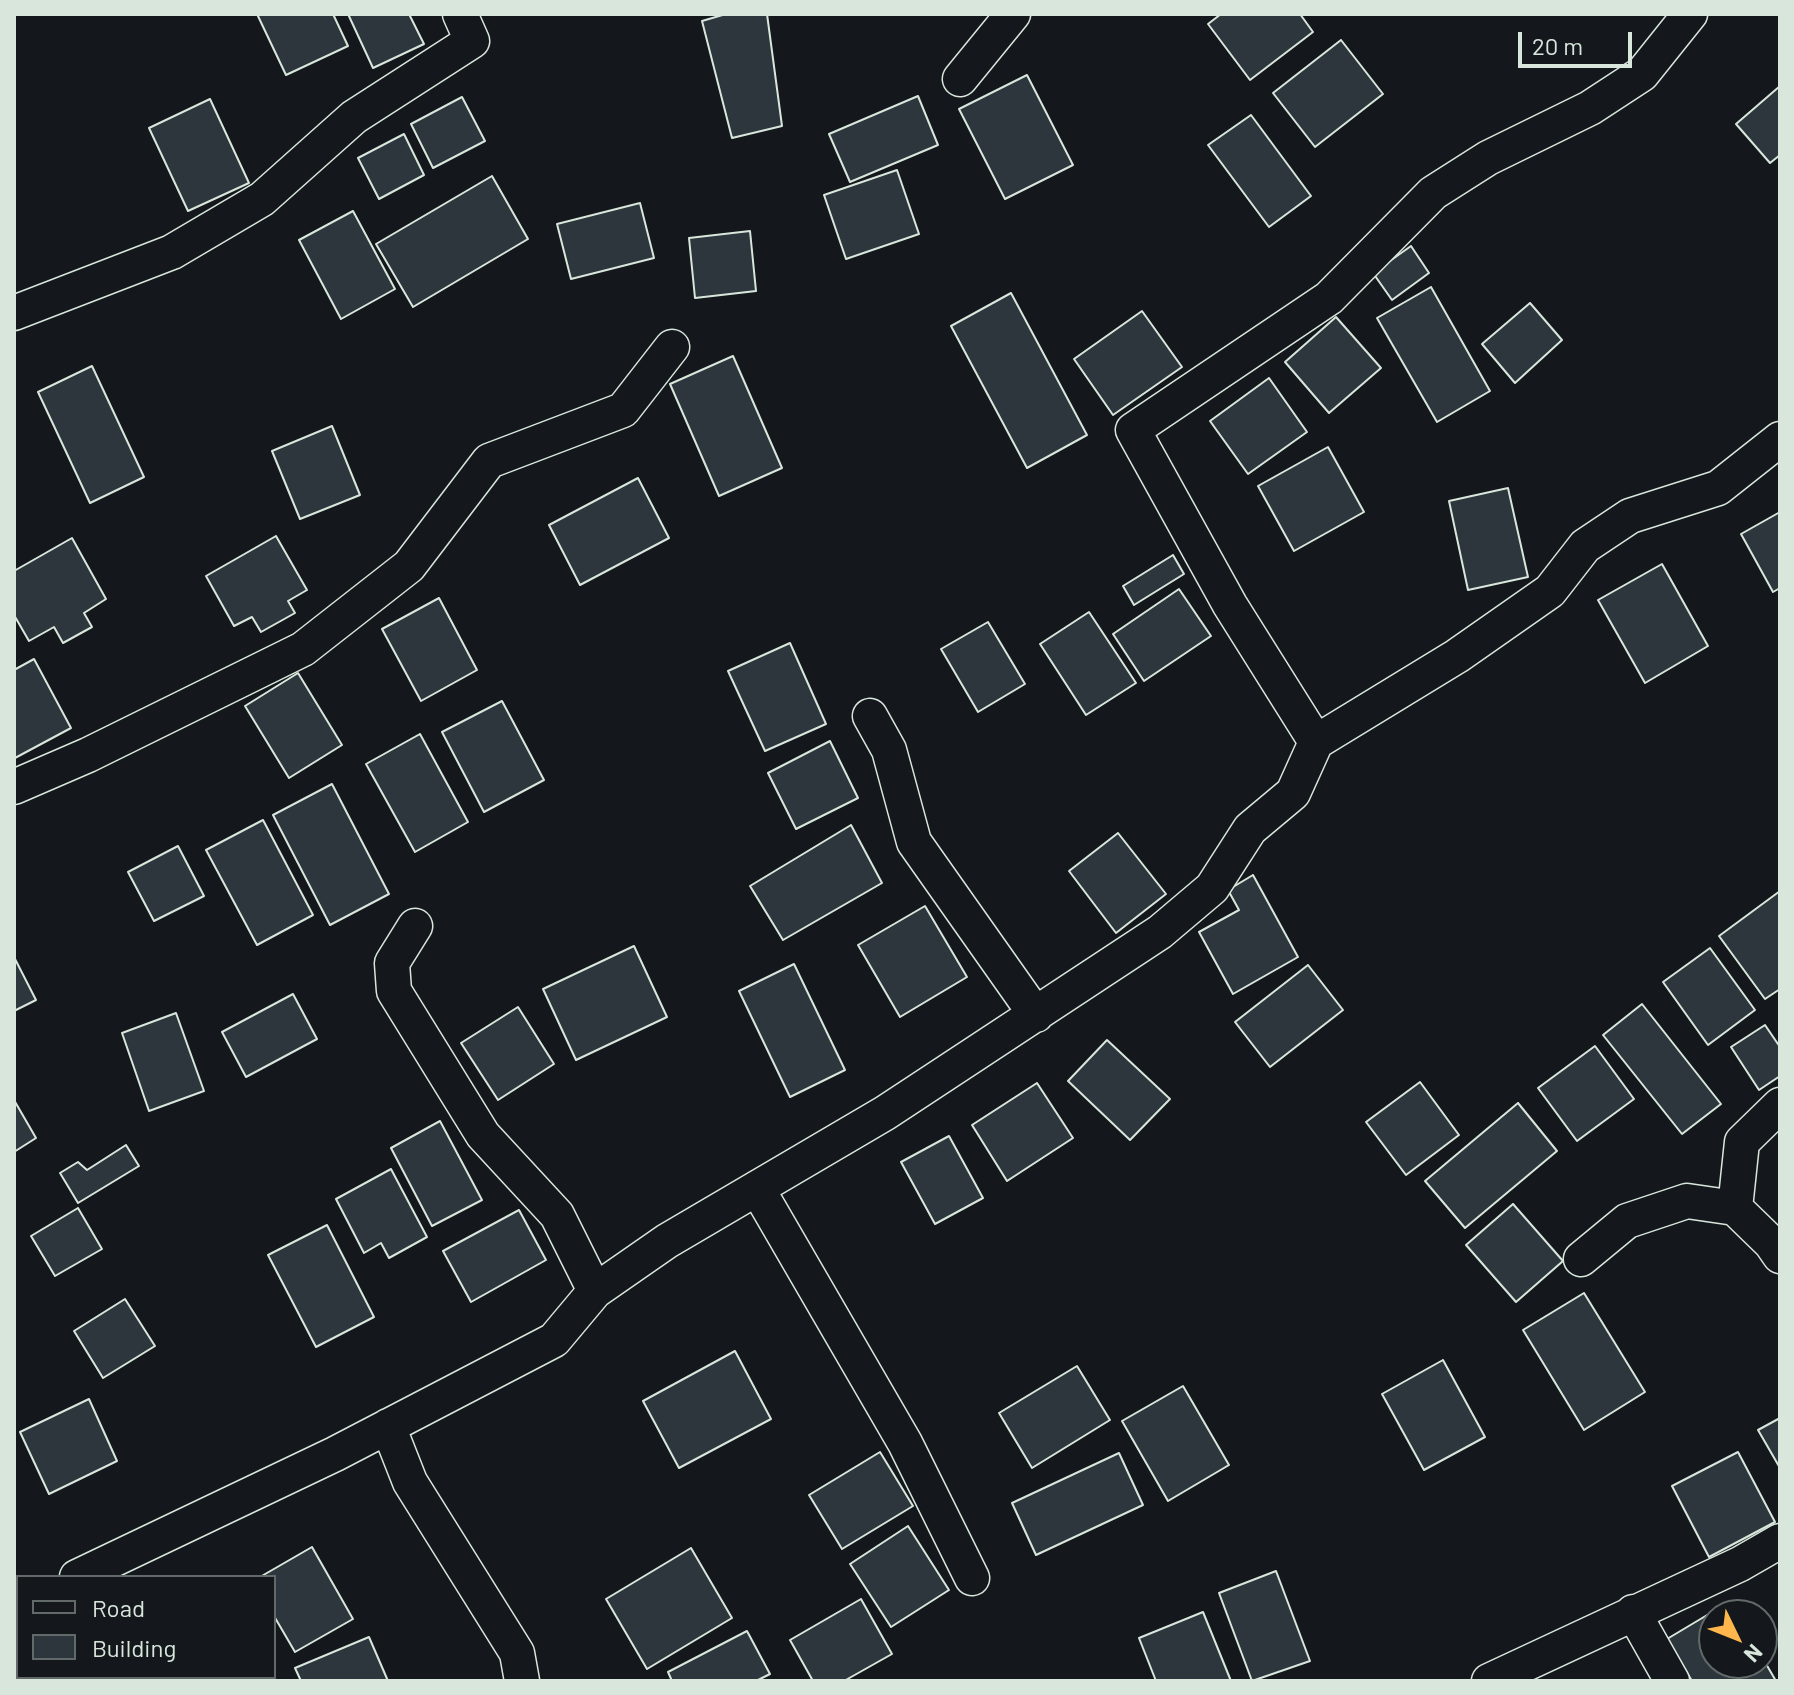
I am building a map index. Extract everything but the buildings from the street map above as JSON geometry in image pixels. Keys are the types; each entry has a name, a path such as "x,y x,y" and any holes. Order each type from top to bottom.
{"street":[{"path":"14,313 172,252 262,199 354,117 472,41 460,14"},
{"path":"960,79 1013,14"},
{"path":"1316,742 1230,605 1133,430 1329,298 1433,193 1488,158 1590,108 1642,74 1690,14"},
{"path":"14,787 88,755 303,649 409,566 489,461 623,410 672,347"},
{"path":"81,1575 388,1426 554,1340 595,1291 667,1241 885,1113 1160,932 1212,888 1250,829 1293,793 1316,742 1457,656 1550,591 1585,546 1619,523 1630,516 1718,488 1780,439"},
{"path":"870,716 889,750 914,842 1036,1015"},
{"path":"415,926 392,963 394,991 483,1135 557,1215 595,1291"},
{"path":"1735,1208 1742,1142 1780,1105"},
{"path":"757,1188 905,1443 972,1578"},
{"path":"1581,1259 1627,1221 1687,1201 1735,1208 1780,1256"},
{"path":"388,1426 410,1482 517,1653 522,1681"},
{"path":"1489,1681 1740,1564 1780,1541"},
{"path":"1633,1612 1672,1681"}]}
